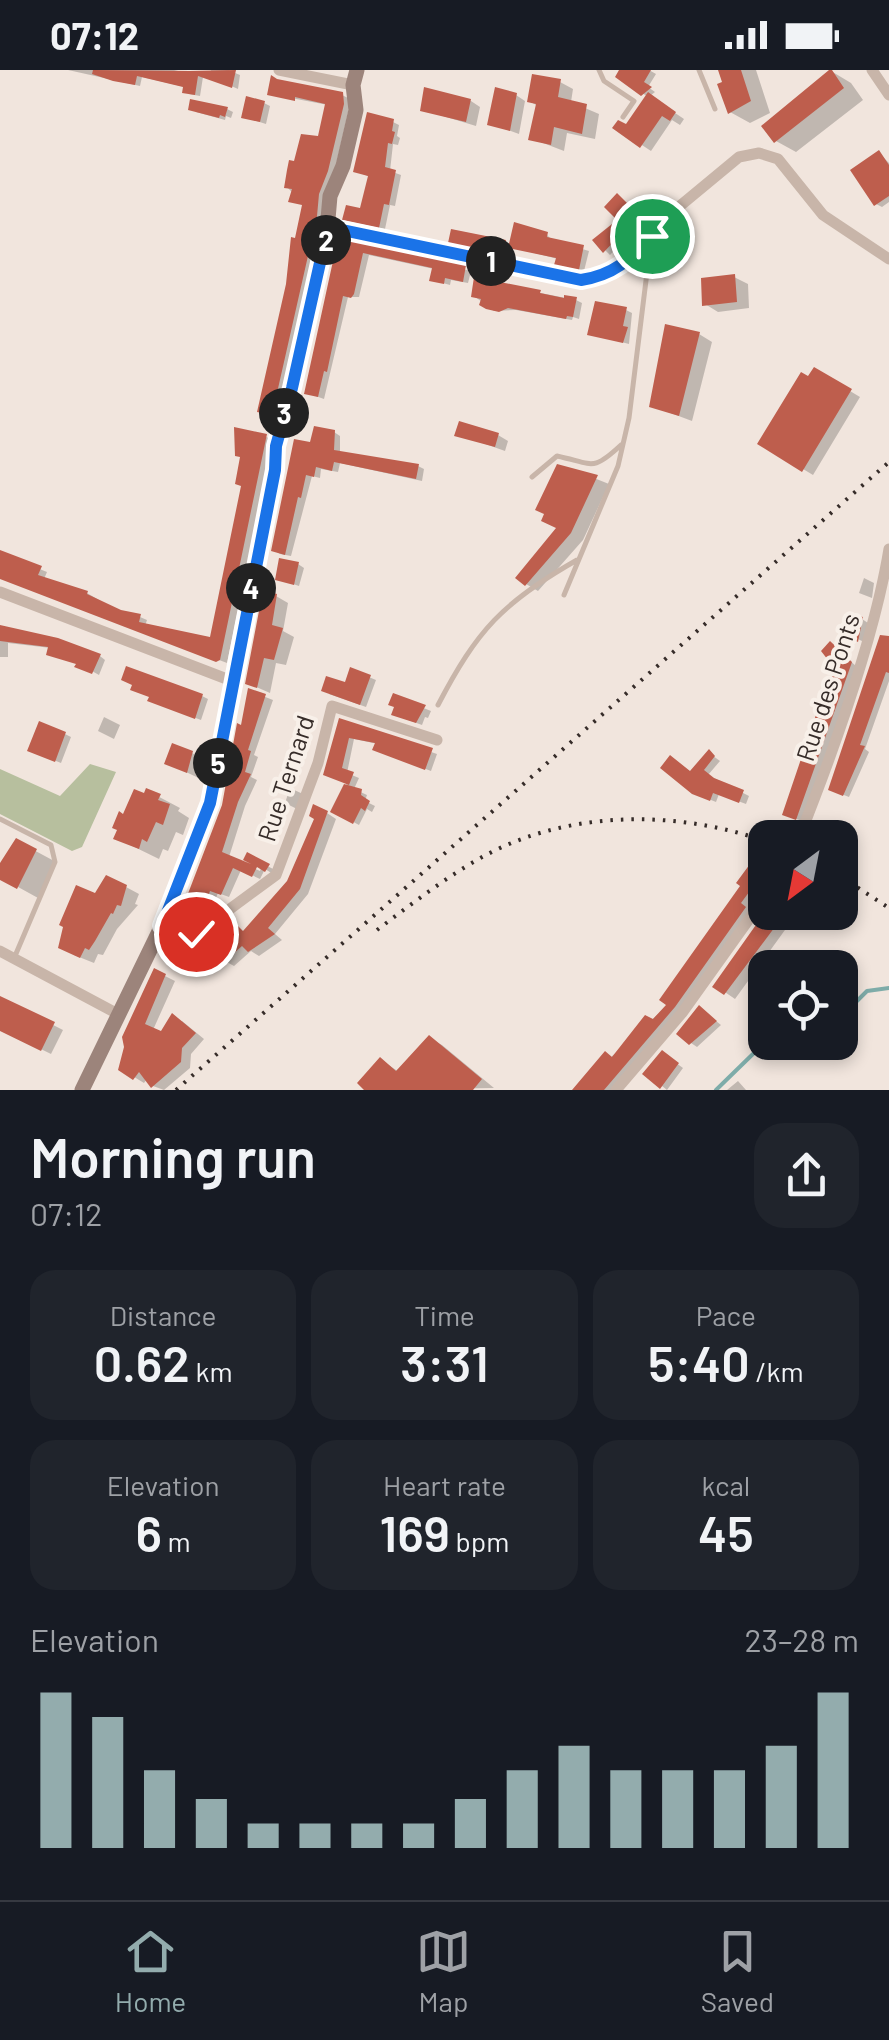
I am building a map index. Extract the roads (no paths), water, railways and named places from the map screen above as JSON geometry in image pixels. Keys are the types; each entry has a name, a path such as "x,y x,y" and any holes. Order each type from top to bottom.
{"street":[{"path":"82,1090 154,945 210,803 275,470 276,446 328,227 330,196 343,166 356,110 355,78 278,70"},
{"path":"872,70 889,95"},
{"path":"328,227 581,280 602,277 619,269 669,215 740,157 759,152 778,159 823,215 889,259"},
{"name":"Rue des Ponts","path":"805,820 886,584 889,548"},
{"path":"0,592 232,681"},
{"path":"0,603 28,603"},
{"name":"Rue Ternard","path":"154,945 184,943 276,875 318,763 332,706 437,740"},
{"path":"616,1090 682,1014 748,921"},
{"path":"162,926 196,934"},
{"path":"0,951 118,1014"}],"lane":[{"path":"599,70 604,81 634,101 623,118"},
{"path":"699,70 714,109"},
{"path":"564,595 618,466 624,442 652,236"},
{"path":"532,477 557,456 593,466 624,442"},
{"path":"438,705 461,660 499,612 540,581 580,558"},
{"path":"0,819 51,846 56,862 14,958"}],"waterway":[{"path":"858,1000 867,991 889,988"},
{"path":"716,1090 748,1059"}],"railway":[{"path":"176,1090 889,462"},
{"path":"377,930 477,860 545,831 619,820 656,820 693,823 748,836"},
{"path":"858,888 889,908"}]}
